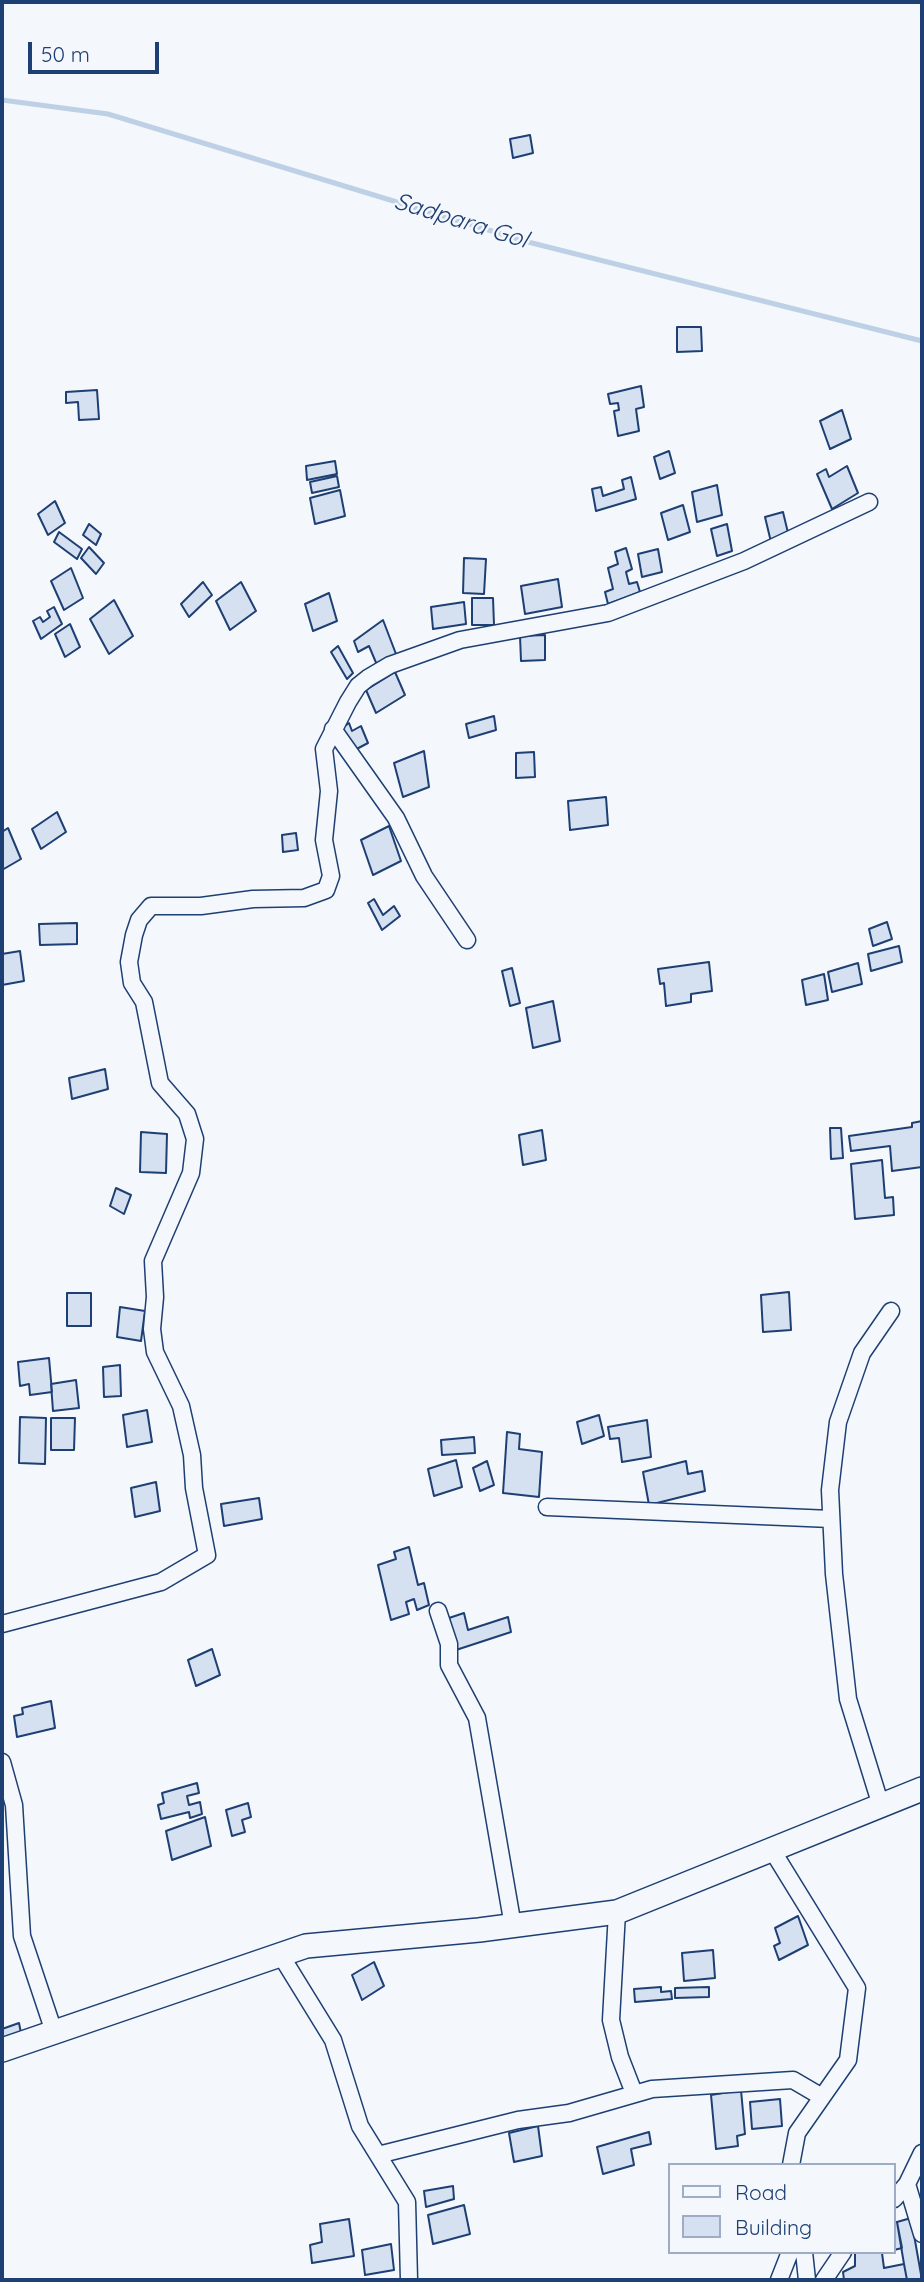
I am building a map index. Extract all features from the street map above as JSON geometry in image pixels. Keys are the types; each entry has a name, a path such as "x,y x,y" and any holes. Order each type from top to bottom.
{"main road":[{"path":"2,2050 306,1946 513,1926 617,1912 922,1789"}],"street":[{"path":"2,1624 161,1582 207,1555 196,1499 192,1455 181,1406 155,1352 152,1329 155,1297 153,1261 191,1173 194,1127 187,1114 160,1083 144,1002 132,982 129,962 139,920 151,905 201,906 253,899 304,898 326,890 331,876 324,840 329,791 324,750 358,686 390,665 471,637 608,613 744,561 869,502"},
{"path":"333,729 396,818 424,876 467,940"},
{"path":"881,1806 848,1699 830,1490 838,1422 862,1353 891,1311"},
{"path":"547,1507 831,1519"},
{"path":"438,1611 449,1644 449,1665 477,1718 513,1926"},
{"path":"2,1762 13,1805 22,1936 54,2032"},
{"path":"772,1850 857,1989 848,2060 797,2133 791,2163"},
{"path":"617,1912 611,2020 620,2057 634,2093"},
{"path":"280,1954 333,2040 360,2126 407,2202 409,2280"},
{"path":"378,2155 518,2120 569,2113 652,2089 793,2080 822,2097"},
{"path":"896,2197 907,2184 922,2153"},
{"path":"907,2184 922,2234"},
{"path":"779,2280 789,2254"},
{"path":"804,2254 807,2280"},
{"path":"824,2280 842,2254"}],"building":[{"path":"530,135 533,153 513,158 510,139"},
{"path":"677,327 701,327 702,351 677,352"},
{"path":"641,386 644,407 636,409 639,431 618,436 614,411 619,410 618,403 610,404 608,394"},
{"path":"97,390 99,419 79,420 78,402 66,403 66,392"},
{"path":"842,410 851,439 830,449 820,421"},
{"path":"669,451 675,473 660,479 654,457"},
{"path":"335,461 337,474 307,480 306,466"},
{"path":"847,466 858,493 832,509 817,474 826,469 829,477"},
{"path":"337,476 339,487 312,493 310,482"},
{"path":"631,477 636,499 596,511 592,489 601,487 603,496 624,489 622,480"},
{"path":"717,485 722,515 697,522 692,492"},
{"path":"340,490 345,516 315,524 310,498"},
{"path":"55,501 65,523 48,535 38,514"},
{"path":"683,505 690,532 668,540 661,513"},
{"path":"783,512 789,537 771,542 765,517"},
{"path":"89,524 101,534 96,545 83,535"},
{"path":"727,524 732,551 717,556 711,529"},
{"path":"59,532 82,549 77,559 54,542"},
{"path":"89,547 104,563 96,574 81,558"},
{"path":"626,548 632,569 626,572 629,584 637,582 640,592 608,604 605,592 613,589 608,568 618,564 615,552"},
{"path":"658,549 662,572 642,577 638,554"},
{"path":"464,558 486,559 484,594 463,593"},
{"path":"71,568 83,598 64,610 51,581"},
{"path":"558,579 562,607 525,614 521,586"},
{"path":"203,582 212,595 189,617 181,604"},
{"path":"241,582 256,611 230,630 216,601"},
{"path":"329,593 337,621 313,631 305,604"},
{"path":"472,598 493,598 494,625 472,625"},
{"path":"114,600 133,636 109,654 90,619"},
{"path":"464,602 466,624 433,629 431,607"},
{"path":"54,607 62,624 41,639 33,621 40,617 43,622 50,617 47,611"},
{"path":"383,620 396,654 377,665 369,646 358,652 354,641"},
{"path":"70,624 80,647 65,657 55,634"},
{"path":"545,635 545,660 521,661 520,636"},
{"path":"338,646 353,673 347,679 331,652"},
{"path":"395,672 405,695 376,713 366,690"},
{"path":"494,716 496,730 469,738 466,724"},
{"path":"349,723 352,731 361,726 368,743 351,752 342,728"},
{"path":"424,751 429,787 403,797 394,763"},
{"path":"534,752 535,777 516,778 516,753"},
{"path":"606,797 608,825 570,830 568,801"},
{"path":"57,812 66,832 41,849 32,829"},
{"path":"389,826 401,861 373,875 361,840"},
{"path":"8,828 21,859 2,870 2,832"},
{"path":"296,833 298,850 283,852 282,835"},
{"path":"374,899 383,915 394,906 400,916 382,930 368,903"},
{"path":"887,922 892,939 873,946 869,929"},
{"path":"77,923 77,944 40,945 39,924"},
{"path":"899,946 902,962 871,971 868,954"},
{"path":"20,951 24,981 2,985 2,954"},
{"path":"709,962 712,991 691,994 691,1002 666,1006 664,983 660,984 658,969"},
{"path":"858,963 862,984 832,992 828,972"},
{"path":"512,968 520,1003 510,1006 502,971"},
{"path":"824,974 828,1000 806,1005 802,980"},
{"path":"553,1001 560,1041 533,1048 526,1008"},
{"path":"105,1069 108,1089 72,1099 69,1078"},
{"path":"922,1121 922,1167 892,1171 890,1146 851,1151 849,1136 912,1127 912,1123"},
{"path":"830,1128 841,1128 843,1158 831,1159"},
{"path":"542,1130 546,1160 523,1165 519,1135"},
{"path":"141,1132 167,1134 166,1173 140,1172"},
{"path":"882,1160 885,1198 893,1197 894,1215 855,1219 851,1164"},
{"path":"116,1188 131,1195 124,1214 110,1206"},
{"path":"789,1292 791,1330 763,1332 761,1295"},
{"path":"67,1293 91,1293 91,1326 67,1326"},
{"path":"120,1307 145,1311 141,1341 117,1337"},
{"path":"49,1358 52,1392 30,1395 29,1384 20,1386 18,1362"},
{"path":"120,1365 121,1396 104,1397 103,1367"},
{"path":"76,1380 79,1408 53,1411 51,1384"},
{"path":"147,1410 152,1442 127,1447 123,1415"},
{"path":"599,1415 604,1436 582,1444 577,1422"},
{"path":"20,1417 46,1418 45,1464 19,1463"},
{"path":"51,1418 75,1418 74,1450 51,1450"},
{"path":"647,1420 651,1457 622,1462 619,1438 610,1439 608,1427"},
{"path":"507,1432 520,1434 519,1449 542,1452 539,1497 503,1493"},
{"path":"474,1437 475,1453 442,1455 441,1440"},
{"path":"456,1460 462,1487 434,1496 428,1469"},
{"path":"487,1461 494,1485 480,1491 473,1468"},
{"path":"686,1461 688,1474 702,1471 705,1491 649,1505 643,1472"},
{"path":"156,1482 160,1511 135,1517 131,1488"},
{"path":"259,1498 262,1519 224,1526 221,1504"},
{"path":"409,1547 418,1585 424,1583 429,1605 417,1610 414,1599 406,1602 409,1614 391,1620 378,1565 396,1559 394,1552"},
{"path":"464,1613 468,1630 508,1617 511,1632 456,1650 449,1618"},
{"path":"212,1649 220,1675 196,1686 188,1660"},
{"path":"51,1701 55,1728 17,1737 14,1716 23,1714 22,1708"},
{"path":"197,1783 199,1793 187,1796 189,1805 200,1802 202,1814 190,1818 189,1812 161,1819 158,1805 164,1803 162,1793"},
{"path":"248,1803 251,1817 242,1820 245,1832 232,1836 226,1810"},
{"path":"205,1817 211,1846 172,1860 166,1831"},
{"path":"798,1916 808,1945 779,1960 774,1946 780,1943 775,1928"},
{"path":"713,1950 715,1978 684,1981 682,1953"},
{"path":"374,1962 384,1986 362,2000 352,1975"},
{"path":"661,1987 661,1992 671,1991 672,1999 635,2002 634,1989"},
{"path":"709,1987 709,1997 675,1998 675,1988"},
{"path":"19,2023 22,2038 2,2044 2,2029"},
{"path":"741,2090 745,2134 737,2136 738,2146 716,2149 711,2095"},
{"path":"780,2099 782,2126 752,2129 750,2102"},
{"path":"538,2126 542,2156 514,2162 509,2133"},
{"path":"649,2132 651,2144 631,2149 634,2165 603,2174 597,2147"},
{"path":"453,2186 454,2199 426,2207 424,2191"},
{"path":"464,2205 470,2234 433,2244 428,2215"},
{"path":"911,2218 922,2280 907,2280 904,2264 897,2222"},
{"path":"349,2219 354,2256 312,2263 310,2245 322,2242 320,2224"},
{"path":"896,2222 897,2222 902,2248 896,2250"},
{"path":"391,2244 394,2270 365,2275 362,2250"},
{"path":"855,2254 882,2254 884,2268 904,2264 907,2280 844,2280 843,2272 855,2266"}],"waterway":[{"name":"Sadpara Gol","path":"2,100 108,114 528,242 922,341"}]}
